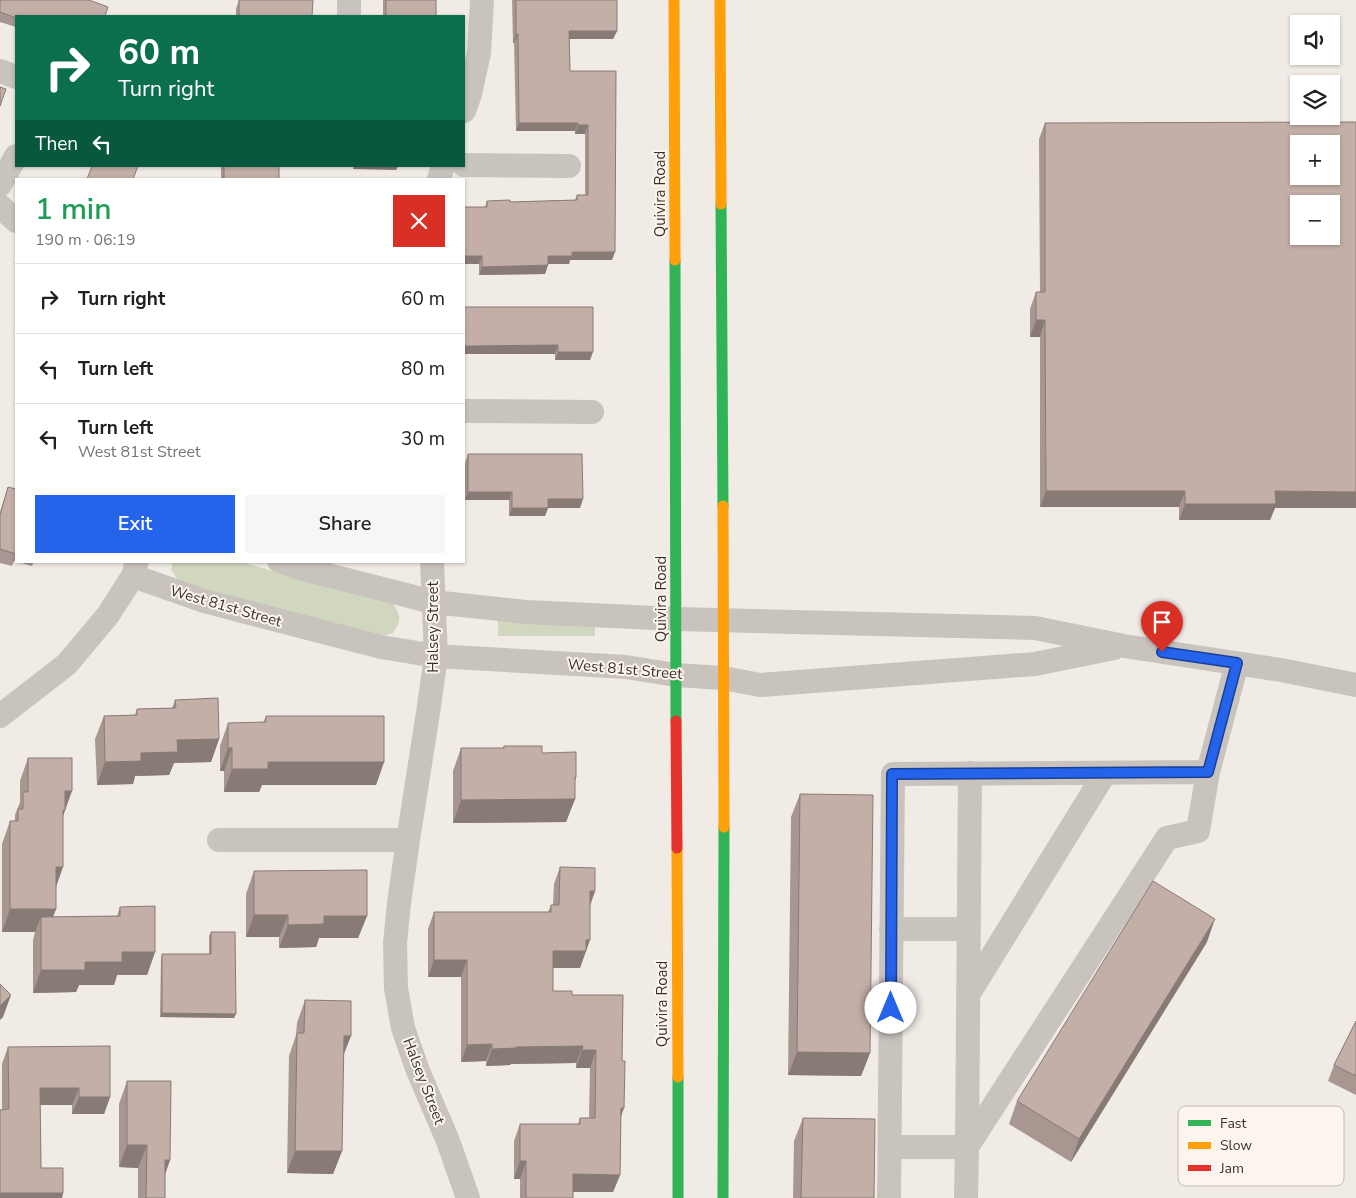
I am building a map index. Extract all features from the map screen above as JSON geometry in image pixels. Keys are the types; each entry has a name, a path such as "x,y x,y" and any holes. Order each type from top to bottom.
{"main road":[{"name":"Quivira Road","path":"674,0 678,1198"},
{"path":"720,0 724,620 724,1198"}],"street":[{"path":"349,0 349,15"},
{"path":"465,108 479,53 482,0"},
{"path":"0,71 15,77"},
{"path":"0,185 15,158"},
{"path":"465,165 569,166"},
{"path":"0,206 15,220"},
{"path":"465,412 592,412"},
{"name":"West 81st Street","path":"286,563 433,602 526,612 724,620 1035,628 1124,646 1281,670 1356,686"},
{"name":"Halsey Street","path":"432,563 436,656 399,903 395,943 396,988 403,1028 418,1071 448,1141 468,1198"},
{"path":"0,716 66,664 108,615 135,569"},
{"name":"West 81st Street","path":"135,569 204,601 372,645 436,656 626,667 676,675 723,678 760,685 1035,664 1124,646"},
{"path":"967,1148 1167,838 1198,831 1208,772 1237,663"},
{"path":"889,1198 892,774 1208,772"},
{"path":"966,1198 970,773"},
{"path":"968,995 1105,773"},
{"path":"218,840 408,840"},
{"path":"891,929 968,929"},
{"path":"890,1147 967,1148"}],"green space":[{"path":"173,563 246,563 298,579 391,602 397,610 399,620 393,633 384,636 288,614 179,581 171,570"},
{"path":"498,618 595,622 595,636 498,636"}],"building":[{"path":"0,0 89,0 108,7 105,15 15,15 15,18 0,12"},
{"path":"239,0 313,0 312,15 239,15"},
{"path":"386,0 436,0 436,15 386,15"},
{"path":"516,0 617,0 617,31 569,31 570,71 616,71 615,252 572,252 572,256 548,256 548,265 482,267 482,256 465,256 465,207 487,207 487,201 577,200 577,195 588,195 588,125 578,125 578,123 519,123 518,34 516,34"},
{"path":"0,87 6,89 0,106"},
{"path":"1290,122 1290,125 1340,125 1340,122 1356,122 1356,492 1275,491 1276,504 1185,504 1185,491 1046,491 1045,320 1036,320 1036,292 1045,292 1045,123"},
{"path":"92,167 138,167 133,178 87,178"},
{"path":"224,167 279,167 279,178 224,178"},
{"path":"465,307 593,307 593,352 558,352 558,345 465,346"},
{"path":"468,454 582,454 583,499 548,499 548,508 512,508 512,492 468,492"},
{"path":"8,487 15,489 15,554 0,549 0,515"},
{"path":"218,698 219,739 177,740 178,752 141,753 141,761 105,762 104,716 137,715 137,709 176,708 175,700"},
{"path":"266,716 384,716 384,762 268,762 268,769 232,769 232,748 228,748 228,723 266,722"},
{"path":"504,746 542,746 542,753 576,752 575,799 461,800 461,748 504,748"},
{"path":"28,758 72,758 72,791 65,791 65,810 63,810 63,867 56,867 56,909 10,909 10,821 18,821 18,809 23,809 23,792 28,792"},
{"path":"800,794 873,795 870,1053 797,1052"},
{"path":"560,867 595,868 595,891 590,891 590,940 586,940 586,951 553,951 553,991 572,991 572,995 623,995 622,1061 625,1061 624,1108 621,1108 620,1175 573,1174 573,1198 526,1198 526,1161 520,1161 520,1124 580,1124 580,1118 595,1118 596,1050 582,1050 583,1046 492,1049 492,1044 467,1045 467,960 434,960 434,912 551,912 551,905 559,905"},
{"path":"367,870 367,916 324,916 324,924 288,925 288,915 254,915 254,871"},
{"path":"1153,881 1215,919 1079,1139 1017,1101"},
{"path":"155,906 155,952 122,952 122,962 85,962 85,970 41,970 41,917 120,916 120,907"},
{"path":"211,932 235,932 236,1014 162,1013 162,954 211,954"},
{"path":"0,984 11,995 0,1006"},
{"path":"305,1000 351,1001 351,1036 344,1036 342,1151 295,1151 297,1033 304,1033"},
{"path":"1356,1021 1356,1076 1334,1065"},
{"path":"110,1046 110,1097 79,1097 79,1088 40,1088 41,1168 63,1168 63,1193 0,1193 0,1110 9,1109 8,1047"},
{"path":"127,1081 171,1081 170,1160 165,1160 165,1198 146,1198 147,1145 127,1145"},
{"path":"803,1118 875,1119 874,1198 801,1198"}],"traffic: fast":[{"path":"721,204 723,506"},
{"path":"675,260 676,721"},
{"path":"723,1198 724,827"},
{"path":"678,1077 678,1198"}],"traffic: slow":[{"path":"674,0 675,260"},
{"path":"720,0 721,204"},
{"path":"723,506 724,827"},
{"path":"677,848 678,1077"}],"traffic: jam":[{"path":"676,721 677,848"}],"route":[{"path":"891,1008 892,774 1208,772 1237,663 1162,652"}]}
